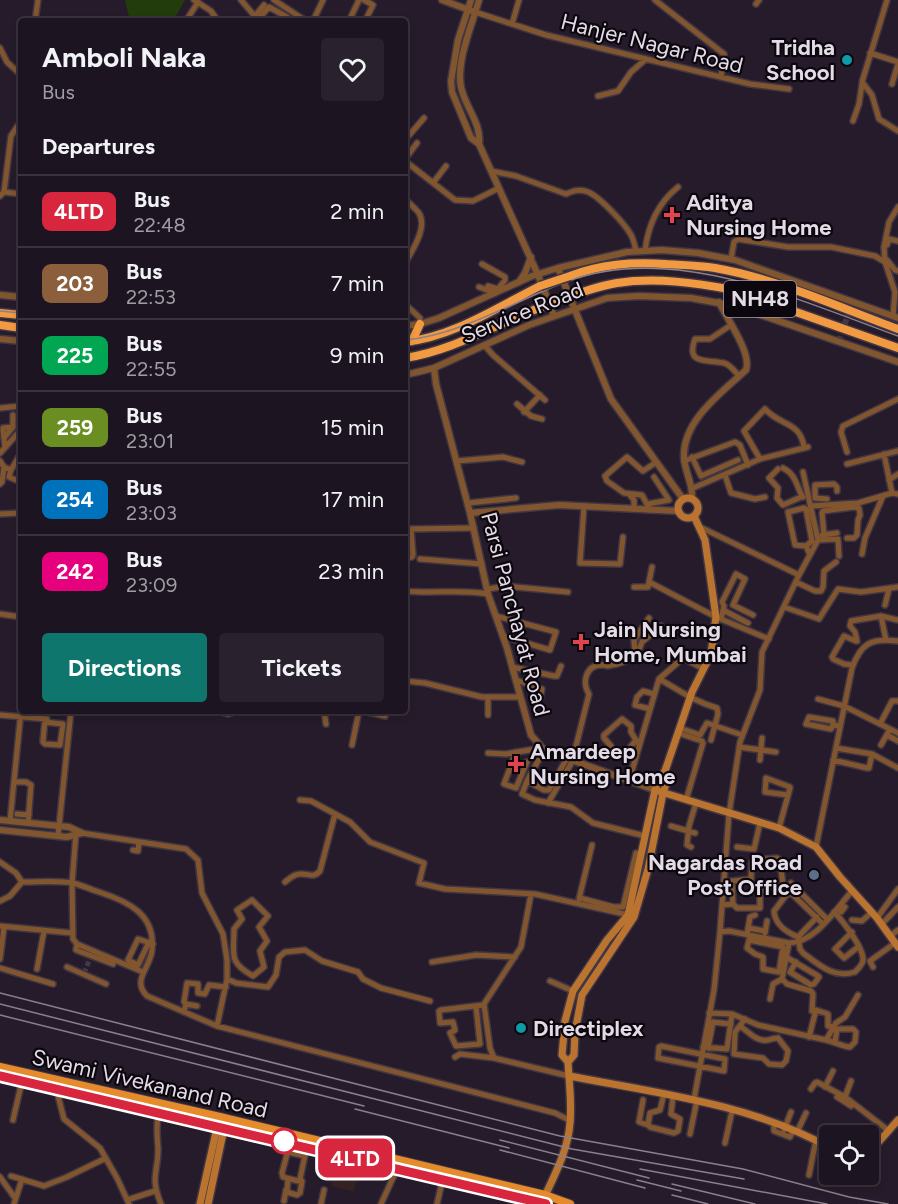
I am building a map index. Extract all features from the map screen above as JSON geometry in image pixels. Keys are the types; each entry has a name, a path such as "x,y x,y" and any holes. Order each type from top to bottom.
{"highway":[{"name":"NH48","path":"409,342 440,334 540,286 592,268 644,263 712,267 739,273 790,288 898,329"},
{"name":"NH48","path":"408,357 427,354 468,340 547,304 625,282 681,282 734,290 898,348"},
{"path":"0,313 18,315"},
{"path":"409,342 420,324"},
{"path":"0,325 18,328"}],"main road":[{"path":"692,498 698,507 694,516 684,518 678,511 678,504 682,499 692,498"},
{"path":"545,1201 556,1176 571,1121 568,1062 562,1055 565,1021 573,992 607,940 631,916 631,888 645,836 659,791 667,781 665,771 690,699 711,654 718,618 705,540 694,516"},
{"path":"659,791 779,828 816,847 897,945"},
{"path":"568,1062 574,1055 575,1032 582,995 631,916 648,869 659,791"},
{"path":"562,1055 574,1055"},
{"name":"Swami Vivekanand Road","path":"0,1067 159,1111"},
{"name":"Swami Vivekanand Road","path":"0,1076 159,1111 222,1122 545,1201"},
{"path":"569,1076 696,1100 774,1123 788,1131 819,1142"},
{"path":"879,1142 898,1120"},
{"path":"200,1204 222,1122"},
{"path":"208,1204 222,1122"},
{"name":"Swami Vivekanand Road","path":"222,1122 290,1143 397,1169 545,1201 570,1204"}],"street":[{"path":"35,18 38,0"},
{"path":"241,0 252,18"},
{"path":"274,0 301,18"},
{"path":"314,18 323,0"},
{"path":"350,18 359,0"},
{"path":"364,0 373,5 366,18"},
{"path":"442,0 472,11"},
{"path":"471,0 472,11"},
{"path":"478,0 472,11 466,39 461,87 481,135 479,144 531,257 554,316"},
{"path":"512,24 519,0"},
{"path":"655,0 724,54 721,77"},
{"path":"854,121 862,82 887,0"},
{"path":"188,18 196,1 211,11 216,18"},
{"path":"254,18 264,5"},
{"path":"262,18 270,7 287,16"},
{"name":"Hanjer Nagar Road","path":"472,11 546,34 646,59 750,84 789,89"},
{"path":"0,48 7,62 18,72"},
{"path":"870,53 898,63 892,84"},
{"path":"598,96 618,91 631,72 646,59"},
{"path":"0,67 7,62"},
{"path":"862,82 872,95 879,118 898,131"},
{"path":"408,137 424,118"},
{"path":"18,126 11,136 2,194 18,194"},
{"path":"408,156 417,143"},
{"path":"408,162 455,200 473,201 499,188"},
{"path":"433,183 446,166"},
{"path":"491,171 516,176 566,194 575,190 586,191 597,196 627,230 633,239 636,251"},
{"path":"645,251 647,234 664,198 678,187"},
{"path":"408,202 419,214 422,223 421,232 408,258"},
{"path":"885,262 884,247 889,222 898,207"},
{"path":"731,259 734,242 738,239 788,247 831,247 875,256 894,271"},
{"path":"408,326 439,318 515,282 558,267 636,251 687,252 731,259 896,317 894,271 887,262 885,253 889,239 898,241"},
{"path":"515,282 525,273 531,257"},
{"path":"482,264 505,277 498,291"},
{"path":"558,267 611,399 682,499"},
{"path":"488,286 498,291"},
{"path":"479,287 498,291"},
{"path":"0,295 18,297"},
{"name":"Service Road","path":"408,374 434,368 529,325 576,308 607,298 628,297 691,298 719,302 898,362"},
{"path":"692,498 693,488 684,461 684,448 692,426 712,402 746,370 748,365 747,355 719,302"},
{"path":"408,306 420,318 420,324"},
{"path":"731,325 710,339 695,339 692,350 696,358 726,364 739,376"},
{"path":"0,339 18,341"},
{"path":"485,346 542,397 524,412"},
{"name":"Parsi Panchayat Road","path":"434,368 436,384 468,503 488,592 531,735 542,749 569,761 659,791"},
{"path":"848,452 841,432 843,426 898,399"},
{"path":"517,404 524,412 542,419"},
{"path":"0,408 18,406"},
{"path":"693,488 760,459 806,447 798,431 779,421 765,409 744,431 760,459"},
{"path":"5,447 3,428 13,427 13,415"},
{"path":"0,453 18,433"},
{"path":"684,461 735,442 740,445 748,465"},
{"path":"847,464 898,451"},
{"path":"801,497 783,506 777,498 778,488 769,478 781,469 794,477 801,497 811,503 826,501 858,503 895,494 889,480 884,454"},
{"path":"457,461 503,457 522,462"},
{"path":"634,509 634,500 629,494 606,480 607,473 627,457 643,471 655,463"},
{"path":"692,457 701,476 738,460"},
{"path":"18,458 9,477 18,481"},
{"path":"0,461 4,468 0,484"},
{"path":"4,468 11,470"},
{"path":"470,513 560,505 634,509 649,507 669,500 655,478 662,472"},
{"path":"794,477 803,473 820,537"},
{"path":"889,480 898,474"},
{"path":"725,475 731,494 755,499 765,497"},
{"path":"826,501 815,498 815,485 832,484 837,487 837,491"},
{"path":"807,490 814,489"},
{"path":"629,494 641,494 649,507"},
{"path":"862,554 865,538 883,496"},
{"path":"468,503 516,498"},
{"path":"584,506 580,563 620,564 623,537"},
{"path":"649,507 678,511"},
{"path":"804,508 806,510 812,541 806,546 795,544 788,512 804,508"},
{"path":"810,557 820,537 823,511 859,508 861,515 858,520 857,535 854,538 847,538"},
{"path":"0,514 18,513"},
{"path":"700,527 799,575"},
{"path":"408,558 413,555 410,529 474,528"},
{"path":"820,537 837,533"},
{"path":"820,537 838,538 840,556"},
{"path":"408,540 412,539"},
{"path":"806,546 810,557"},
{"path":"705,1051 720,932 729,814 742,735 760,690 762,652 799,575 816,548"},
{"path":"420,559 482,564"},
{"path":"796,582 815,591 821,591 824,571 836,562"},
{"path":"634,587 646,588 652,567"},
{"path":"718,618 723,610 722,602 736,574 745,579 733,605 753,615"},
{"path":"649,582 718,618 769,639"},
{"path":"408,591 488,592 506,586 568,592"},
{"path":"885,605 889,588"},
{"path":"784,607 819,619 838,589 861,592 898,589"},
{"path":"723,610 748,623"},
{"path":"0,614 18,616"},
{"path":"496,616 556,632 550,650 503,636"},
{"path":"881,616 886,640"},
{"path":"856,641 855,632 850,626 851,621 881,616 898,620"},
{"path":"636,657 635,638 649,618"},
{"path":"548,803 569,761 589,694 585,687 586,674 592,667 609,666 636,657 642,642 661,626"},
{"path":"619,627 635,638"},
{"path":"853,665 844,664 832,657 844,636 863,647"},
{"path":"816,847 853,665 863,647 874,642 898,641"},
{"path":"629,781 638,743 659,680 683,658 704,669"},
{"path":"512,667 557,676 561,666"},
{"path":"516,680 542,690 540,699"},
{"path":"659,680 690,699 717,708 718,714 711,740"},
{"path":"408,682 488,697 520,697"},
{"path":"650,709 635,705 643,691 654,694"},
{"path":"488,697 488,715"},
{"path":"818,699 844,706 880,724 898,741"},
{"path":"880,724 892,701 898,700"},
{"path":"10,821 21,714"},
{"path":"0,715 21,714 63,724 65,735 58,836"},
{"path":"45,721 44,744 60,745 70,721 70,714"},
{"path":"324,714 326,724"},
{"path":"352,745 358,714"},
{"path":"376,714 384,716"},
{"path":"807,718 833,721 833,725 831,729 807,726 807,718"},
{"path":"611,746 604,735 622,719 631,726 631,732 638,743"},
{"path":"45,721 70,721"},
{"path":"679,731 699,735 702,734 706,724 742,735"},
{"path":"833,725 840,726"},
{"path":"679,731 703,743 686,800"},
{"path":"888,732 898,733"},
{"path":"881,745 888,732"},
{"path":"760,760 762,738"},
{"path":"627,750 638,743"},
{"path":"741,748 776,752"},
{"path":"836,748 872,754 898,768"},
{"path":"488,753 542,749"},
{"path":"542,749 522,795 571,807 593,824 645,836"},
{"path":"516,752 504,784 516,788 527,762"},
{"path":"833,760 869,768 872,754"},
{"path":"528,781 544,790 549,790 569,761"},
{"path":"779,828 790,788 789,785 766,778 765,792 788,795"},
{"path":"14,782 26,782 31,785 28,823"},
{"path":"300,800 311,801 350,822 370,842 424,863 419,883 445,889 531,894 614,907 623,907 631,888"},
{"path":"691,847 687,845 688,831 696,803"},
{"path":"17,814 29,815"},
{"path":"285,882 296,874 303,873 312,876 317,875 320,871 335,814"},
{"path":"0,820 69,827 78,833 186,849 198,860 202,893 223,934 231,960 253,976 263,968 260,951 267,941 259,927 268,916 252,900 237,910 242,920 234,929 223,934"},
{"path":"737,847 754,849 760,823"},
{"path":"671,826 695,833"},
{"path":"0,830 68,837 78,833"},
{"path":"78,833 72,883 72,933 77,945 113,964"},
{"path":"138,851 139,842"},
{"path":"579,901 592,845"},
{"path":"636,853 637,865"},
{"path":"724,882 751,879 754,860 777,858 780,860 783,885 760,891 760,908 737,908 733,904 732,882"},
{"path":"0,862 16,873 22,882"},
{"path":"22,882 72,883 123,900 135,907 146,921 153,937 137,967"},
{"path":"0,901 10,896 22,882"},
{"path":"790,883 825,922"},
{"path":"877,918 898,888"},
{"path":"780,943 784,948 778,972 764,969 763,957 747,948 749,940 789,943 811,936 840,910 852,891"},
{"path":"480,1006 439,1012 439,1022 453,1022 455,1030 450,1033 456,1046 479,1045 480,1006 516,957 523,942 531,894"},
{"path":"799,940 779,926 775,920 774,910 787,894 792,894 825,922"},
{"path":"579,901 631,916"},
{"path":"722,905 733,904"},
{"path":"852,920 877,918 898,907"},
{"path":"817,917 799,940 800,949 828,971 835,974 851,974 857,970 863,959 840,910"},
{"path":"747,931 750,917 755,915"},
{"path":"765,940 767,921"},
{"path":"0,959 2,926 72,933"},
{"path":"217,1026 231,960 234,929"},
{"path":"890,936 898,930"},
{"path":"38,969 44,931"},
{"path":"747,931 765,940"},
{"path":"720,932 765,931"},
{"path":"852,932 835,948 844,958 858,947"},
{"path":"143,972 128,960 138,939 151,943"},
{"path":"151,943 152,952 140,981 141,990 147,996 217,1026 555,1113 571,1121"},
{"path":"782,979 789,943"},
{"path":"873,967 870,961 897,945"},
{"path":"227,979 236,983 268,987 276,975 279,957 285,952 305,950 322,961 358,972 363,979 381,988 430,1001"},
{"path":"91,954 137,967"},
{"path":"432,962 476,956 516,957"},
{"path":"786,957 796,962 818,976 814,984 811,985 790,972 796,962"},
{"path":"67,967 106,984"},
{"path":"0,968 53,984"},
{"path":"771,999 773,984 782,979"},
{"path":"782,979 787,984 811,991 813,1011"},
{"path":"550,981 573,992"},
{"path":"184,1012 187,982 198,984 198,993 205,994 208,985 226,987"},
{"path":"826,1040 839,1020 845,1017 858,995"},
{"path":"186,1004 197,1006"},
{"path":"480,1006 494,1058"},
{"path":"809,1036 816,1010 828,1014 835,1042"},
{"path":"709,1013 732,1014 758,1025 835,1042 839,1046 850,1047 857,1035 853,1029 833,1028 824,1036 809,1036"},
{"path":"705,1051 727,1060 724,1071 702,1064 690,1065 658,1058 659,1047 693,1051 727,1049 732,1014"},
{"path":"746,1019 735,1032 733,1051 737,1056 763,1058 769,1064 782,1065 786,1061 788,1051 778,1038"},
{"path":"690,1134 709,1032 713,1022 731,1024"},
{"path":"740,1026 751,1036 766,1040 778,1038"},
{"path":"479,1030 487,1029"},
{"path":"778,1038 780,1030"},
{"path":"690,1065 693,1051"},
{"path":"455,1057 460,1054 494,1058 569,1076"},
{"path":"825,1087 832,1071"},
{"path":"13,1119 22,1080"},
{"path":"845,1097 851,1081"},
{"path":"811,1089 817,1082 845,1097 889,1131"},
{"path":"56,1088 64,1119 100,1148 131,1202 155,1191"},
{"path":"648,1125 650,1113 660,1110 664,1094"},
{"path":"643,1100 639,1122 650,1127 677,1132 680,1119 671,1114 673,1096"},
{"path":"837,1097 866,1117 869,1115"},
{"path":"159,1111 156,1134 158,1148 153,1179 161,1204"},
{"path":"724,1143 732,1111"},
{"path":"788,1131 791,1112"},
{"path":"788,1131 806,1113"},
{"path":"876,1120 881,1113"},
{"path":"809,1175 816,1140"},
{"path":"290,1143 283,1177 298,1181 300,1179"},
{"path":"286,1190 297,1195 300,1193 302,1181 300,1179 307,1146"},
{"path":"288,1152 305,1156"},
{"path":"11,1176 44,1186 106,1158"},
{"path":"381,1204 397,1169"},
{"path":"0,1177 14,1201"},
{"path":"437,1204 443,1178"},
{"path":"14,1201 22,1179"},
{"path":"285,1201 288,1179"},
{"path":"321,1204 324,1190"}],"shaded area":[{"path":"337,1159 361,1164 354,1192 331,1186"}],"green space":[{"path":"125,0 185,0 175,18 129,18"}],"tunnel":[{"path":"839,342 850,308"},
{"path":"84,973 91,956"}],"railway":[{"path":"408,340 426,337 467,324 568,281 609,271 650,268 693,272 735,280 778,292 898,336"},
{"path":"0,311 18,313"},
{"path":"0,993 560,1136 743,1169 849,1197 888,1204"},
{"path":"0,1004 572,1149 744,1179"},
{"path":"0,1015 364,1106"},
{"path":"355,1109 509,1148"},
{"path":"500,1140 649,1178"},
{"path":"500,1150 645,1188"},
{"path":"640,1169 827,1204"},
{"path":"637,1180 681,1191"},
{"path":"672,1184 755,1204"},
{"path":"672,1195 708,1204"}],"bus line":[{"name":"4LTD","path":"0,1076 333,1152 546,1204"}],"place":[{"name":"Tridha School","path":"847,60"},
{"name":"Aditya Nursing Home","path":"672,215"},
{"name":"Jain Nursing Home, Mumbai","path":"581,642"},
{"name":"Amardeep Nursing Home","path":"516,764"},
{"name":"Nagardas Road Post Office","path":"814,875"},
{"name":"Directiplex","path":"521,1028"}]}
